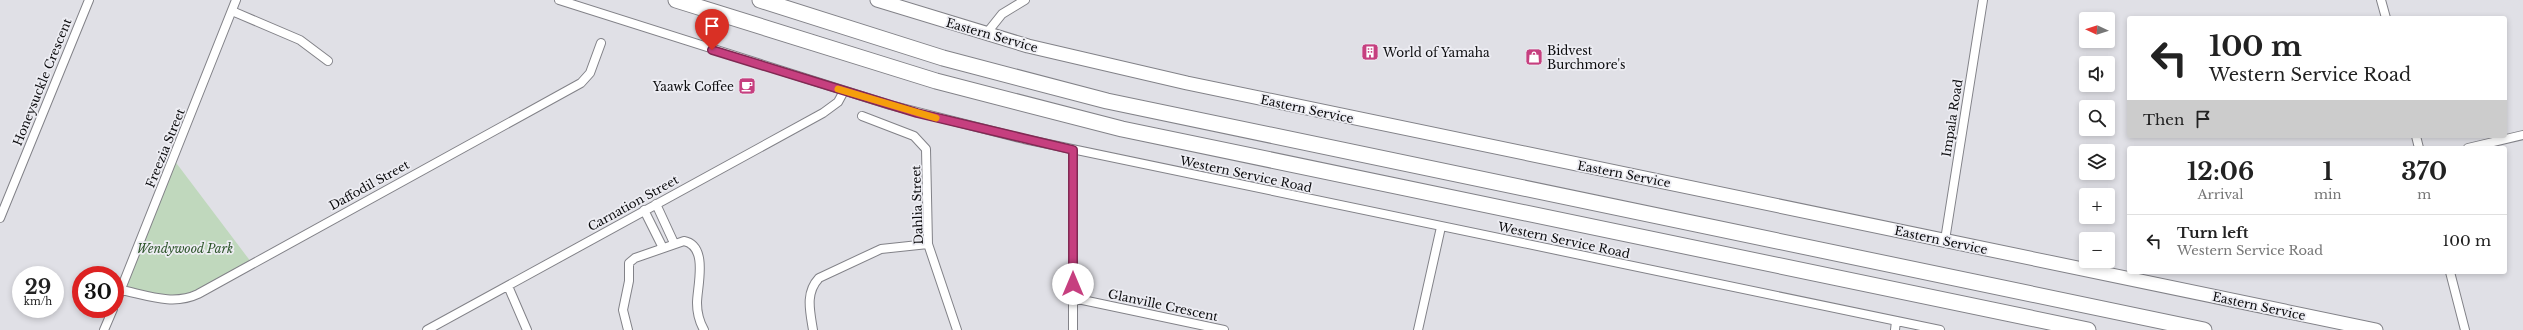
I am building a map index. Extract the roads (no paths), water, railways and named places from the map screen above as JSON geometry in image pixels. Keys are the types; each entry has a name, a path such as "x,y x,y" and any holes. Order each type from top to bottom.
{"highway":[{"path":"676,0 944,84 1122,129 2088,330"},
{"path":"760,0 950,60 1051,87 1152,111 2204,330"}],"main road":[{"name":"Eastern Service","path":"877,0 986,34 1104,65 2376,330"}],"street":[{"name":"Honeysuckle Crescent","path":"0,218 89,0"},
{"name":"Freezia Street","path":"124,282 236,0"},
{"name":"Western Service Road","path":"559,0 924,115 1073,150 1940,330"},
{"path":"986,34 1002,14 1025,0"},
{"name":"Impala Road","path":"1945,240 1983,0"},
{"path":"2381,0 2385,16"},
{"path":"232,11 300,40 328,62"},
{"name":"Daffodil Street","path":"124,291 167,299 187,298 198,294 581,83 590,72 601,43"},
{"name":"Carnation Street","path":"427,330 823,113 838,102 844,90"},
{"name":"Dahlia Street","path":"862,116 914,136 926,149 928,244 957,330"},
{"path":"2476,146 2523,135"},
{"path":"1073,150 1073,330"},
{"path":"656,204 674,243"},
{"path":"644,210 663,248"},
{"path":"1418,330 1441,227"},
{"path":"628,330 623,310 629,281 630,262 635,258 674,243 688,242 698,258 701,272 697,309 704,330"},
{"path":"813,330 809,297 811,290 819,278 881,250 928,244"},
{"path":"2451,274 2465,330"},
{"path":"508,286 527,330"},
{"name":"Glanville Crescent","path":"1073,298 1224,330"},
{"path":"104,330 109,318"},
{"path":"1895,330 1896,321"}],"place":[{"name":"World of Yamaha","path":"1370,52"},
{"name":"Bidvest Burchmore's","path":"1534,57"},
{"name":"Yaawk Coffee","path":"747,86"}],"park label":[{"name":"Wendywood Park","path":"185,248"}]}
